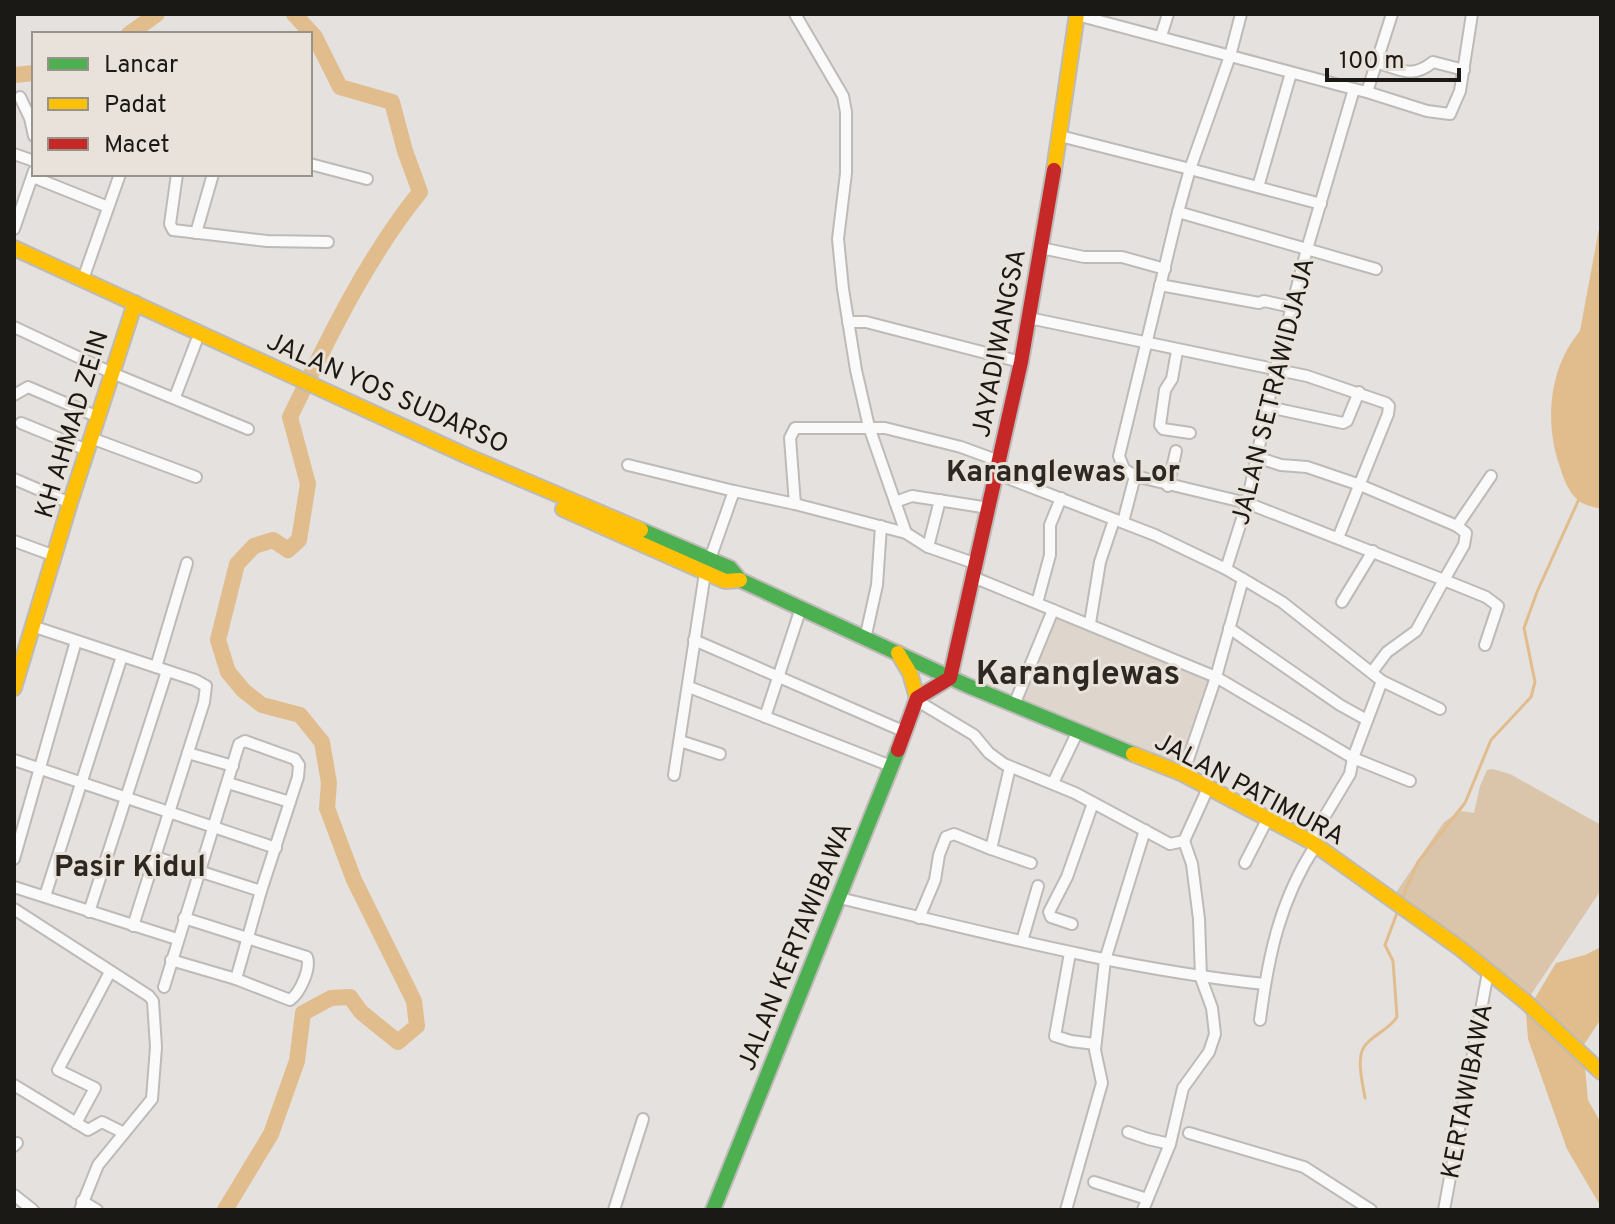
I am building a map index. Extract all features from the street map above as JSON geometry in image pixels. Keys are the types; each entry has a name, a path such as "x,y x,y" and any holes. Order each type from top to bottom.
{"main road":[{"name":"JAYADIWANGSA","path":"950,678 1021,362 1060,136 1077,14"},
{"name":"JALAN YOS SUDARSO","path":"14,248 83,279 196,342 262,367"},
{"name":"JALAN YOS SUDARSO","path":"14,261 133,307 708,566 730,568 740,580 950,678"},
{"name":"KH AHMAD ZEIN","path":"14,688 18,662 55,556 133,307"},
{"path":"898,653 910,673 916,699 950,678"},
{"name":"JALAN PATIMURA","path":"950,678 1183,774 1313,843 1506,985 1601,1072"},
{"name":"JALAN KERTAWIBAWA","path":"713,1210 916,699"}],"street":[{"path":"795,14 840,89 845,104 846,173 838,239 848,322 874,427 906,533"},
{"path":"1077,14 1446,115 1453,111 1464,70 1472,14"},
{"path":"1161,36 1168,14"},
{"path":"1241,14 1230,56 1190,169 1144,344 1119,456 1124,469 1135,476 1168,486 1247,503 1486,597 1498,606 1485,645"},
{"path":"1367,92 1392,14"},
{"path":"1376,62 1409,72 1425,70 1433,62 1464,70"},
{"path":"1258,187 1291,73"},
{"name":"JALAN SETRAWIDJAJA","path":"1226,569 1247,503 1275,371 1307,249 1354,89"},
{"path":"20,97 32,127"},
{"path":"1060,136 1321,204"},
{"path":"312,165 367,179"},
{"path":"14,229 32,176"},
{"path":"38,176 108,207"},
{"path":"83,279 119,176"},
{"path":"177,176 170,227 175,231 267,241 328,242"},
{"path":"196,233 212,176"},
{"path":"1178,212 1376,269"},
{"path":"1041,248 1084,257 1122,257 1165,269"},
{"path":"1160,285 1292,307"},
{"path":"1029,318 1307,376 1381,400 1389,406 1389,410 1338,538"},
{"path":"848,322 866,322 1021,362"},
{"path":"15,330 248,429"},
{"path":"175,397 196,342"},
{"path":"1177,351 1172,379 1165,390 1160,425 1163,429 1190,433"},
{"path":"14,395 28,387 98,417"},
{"path":"1268,407 1343,423 1347,421 1359,392"},
{"path":"21,423 196,477"},
{"path":"795,504 790,438 793,430 799,427 874,427 961,447 1061,498 1226,569 1282,602 1382,681 1440,709"},
{"path":"1168,486 1176,451"},
{"path":"1256,457 1281,465 1307,467 1360,485 1457,526 1466,533 1464,545 1416,631 1387,652 1372,672"},
{"path":"628,465 906,533 1037,603 1216,677 1353,758 1410,781"},
{"path":"1090,623 1100,562 1135,476"},
{"path":"1457,526 1491,476"},
{"path":"14,479 70,503"},
{"path":"674,775 708,566 734,491"},
{"path":"895,502 910,496 989,508"},
{"path":"1037,603 1050,555 1050,525 1061,498"},
{"path":"928,547 940,500"},
{"path":"865,639 877,585 881,526"},
{"path":"14,541 55,556"},
{"path":"1342,602 1373,551"},
{"path":"89,912 161,669 187,563"},
{"path":"1183,774 1216,677 1243,579"},
{"path":"765,717 801,608"},
{"path":"1014,705 1053,610"},
{"path":"32,626 206,686 204,702 133,926"},
{"path":"1229,628 1340,705 1367,720"},
{"path":"694,640 903,731"},
{"path":"14,859 76,641"},
{"path":"45,896 122,656"},
{"path":"1260,1020 1271,946 1290,887 1350,774 1382,681"},
{"path":"689,687 891,766"},
{"path":"916,699 974,735 989,753 1010,767 1053,783 1170,844 1184,841"},
{"path":"1053,783 1078,731"},
{"path":"164,987 239,744 245,741 295,759 299,765 298,777 236,979"},
{"path":"680,741 720,754"},
{"path":"188,753 233,766"},
{"path":"14,760 276,848"},
{"path":"991,849 1010,767"},
{"path":"228,783 290,802"},
{"path":"1094,1182 1145,1205 1170,1144 1183,1088 1214,1041 1212,1008 1201,978 1199,919 1192,864 1184,841 1208,788"},
{"path":"1072,924 1051,917 1049,912 1067,877 1093,803"},
{"path":"1245,863 1267,820"},
{"path":"1066,1210 1102,1083 1095,1044 1105,960 1145,830"},
{"path":"919,918 935,880 946,837 954,834 1031,863"},
{"path":"155,857 261,891"},
{"path":"1022,941 1038,886"},
{"path":"14,887 177,939"},
{"path":"839,898 1070,953 1201,978 1265,984"},
{"path":"14,909 149,996 154,1007 156,1047 152,1099 98,1165 81,1206 97,1210"},
{"path":"171,960 236,979 290,1000 296,996 309,966 307,957 184,918"},
{"path":"1070,953 1055,1036 1095,1044"},
{"path":"76,1123 95,1088 58,1070 110,972"},
{"name":"KERTAWIBAWA","path":"1444,1210 1488,972"},
{"path":"14,1085 88,1130 102,1122 124,1133"},
{"path":"614,1210 643,1119"},
{"path":"1128,1132 1170,1144"},
{"path":"1189,1133 1304,1167 1371,1210"},
{"path":"14,1195 33,1210"}],"shaded area":[{"path":"1601,218 1601,509 1580,502 1567,485 1555,450 1551,414 1556,378 1570,345 1580,331"},
{"path":"1053,610 1209,676 1196,739 1183,774 1018,704"},
{"path":"1487,770 1510,774 1601,825 1601,890 1526,1002 1393,897 1444,822 1461,811 1474,813 1480,786"},
{"path":"1601,947 1601,1019 1583,1046 1588,1100 1601,1123 1601,1207 1567,1149 1528,1039 1526,1013 1556,963"}],"waterway":[{"path":"132,32 157,14"},
{"path":"294,14 310,32"},
{"path":"225,1210 271,1134 297,1061 303,1013 331,998 350,997 361,1012 398,1042 417,1026 414,1001 354,880 327,808 329,783 322,742 300,715 262,705 244,691 228,672 218,640 237,564 254,546 273,540 288,550 299,540 308,484 290,417 365,272 420,192 392,102 340,87 312,34"},
{"path":"14,75 32,73"},
{"path":"1402,898 1418,862 1465,803 1491,740 1531,697 1535,682 1524,628 1579,499"},
{"path":"1365,1098 1362,1052 1367,1043 1397,1017 1393,961 1385,945 1397,913"}],"traffic: fast":[{"path":"641,530 730,568 740,580 966,685 1133,754"},
{"path":"713,1210 898,750"}],"traffic: slow":[{"path":"1054,170 1077,14"},
{"path":"14,248 467,456 641,530"},
{"path":"14,688 135,303"},
{"path":"563,509 725,581 740,580"},
{"path":"898,653 910,673 917,698"},
{"path":"1133,754 1183,774 1310,841 1461,949 1526,1002 1601,1072"}],"traffic: jam":[{"path":"898,750 917,698 950,678 1021,362 1054,170"}],"district":[{"name":"Karanglewas Lor","path":"1063,471"},
{"name":"Karanglewas","path":"1078,672"},
{"name":"Pasir Kidul","path":"130,866"}]}
